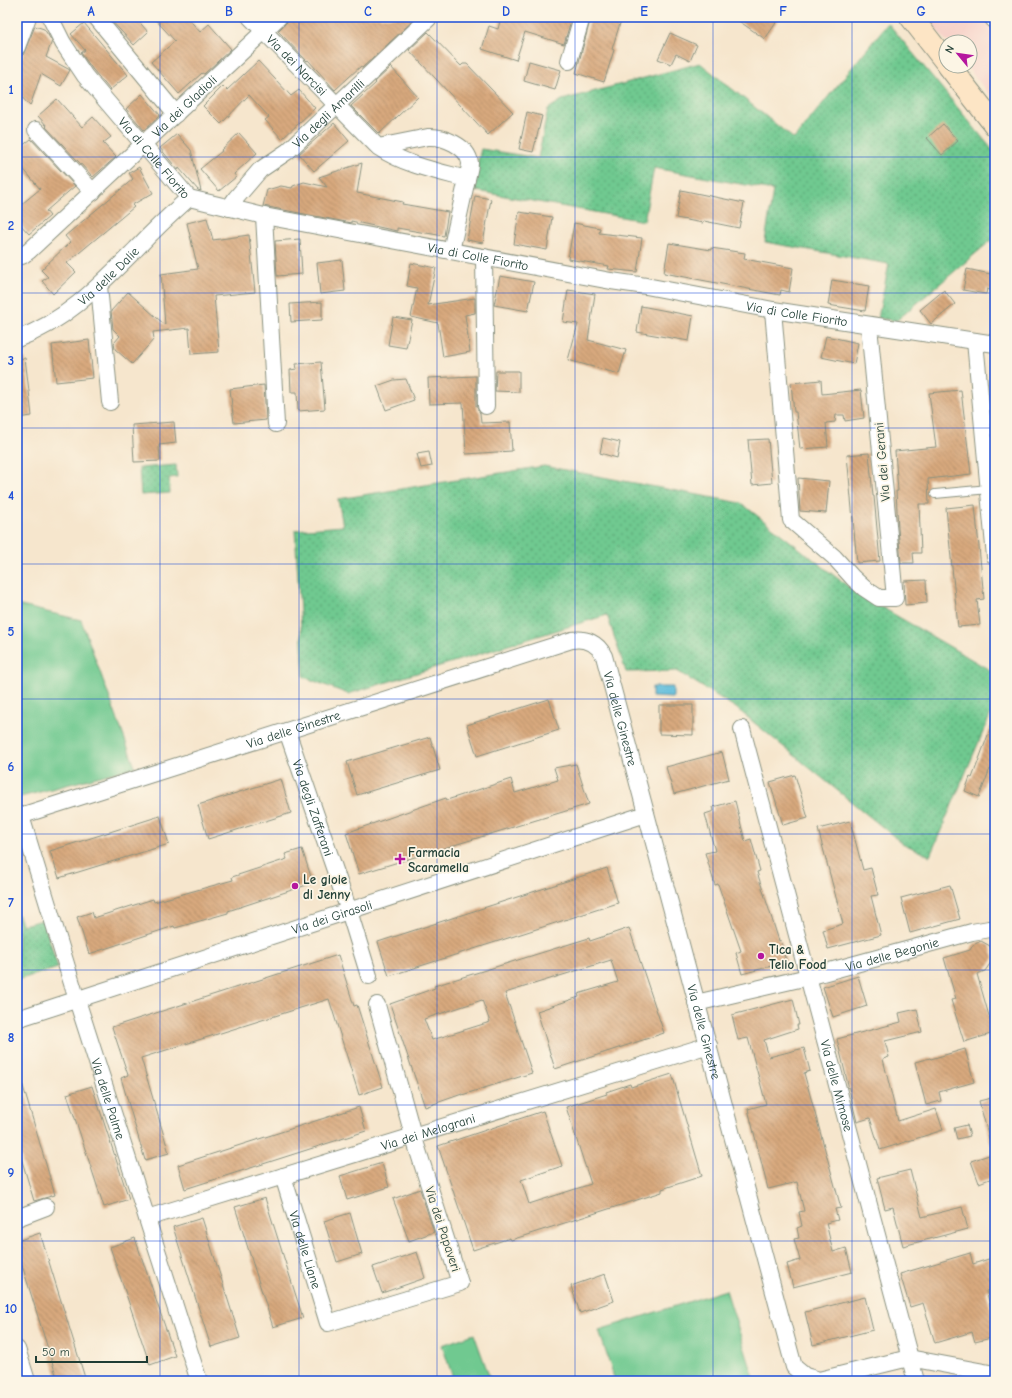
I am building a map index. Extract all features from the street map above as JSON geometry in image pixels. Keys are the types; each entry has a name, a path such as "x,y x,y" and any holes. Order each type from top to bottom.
{"street":[{"path":"17,46 28,17"},
{"name":"Via di Colle Fiorito","path":"50,17 63,43 84,76 189,198 264,216 773,310 869,326 995,344"},
{"path":"96,17 176,114"},
{"name":"Via dei Narcisi","path":"250,17 378,147 394,157 407,162 467,179"},
{"name":"Via dei Gladioli","path":"17,256 22,256 29,251 279,17"},
{"path":"569,61 582,17"},
{"path":"911,17 938,52"},
{"name":"Via degli Amarilli","path":"229,208 260,170 288,151 428,18"},
{"path":"955,74 995,124"},
{"path":"36,130 93,192"},
{"path":"378,147 428,137 437,137 446,139 462,150 467,156 470,165 451,251"},
{"name":"Via delle Dalie","path":"17,339 39,330 81,302 189,198"},
{"path":"264,216 276,424"},
{"path":"484,257 486,406"},
{"path":"99,286 110,402"},
{"name":"Via dei Gerani","path":"773,310 791,520 834,557 864,588 879,598 895,598 869,326"},
{"path":"976,341 995,557"},
{"name":"Via delle Ginestre","path":"19,817 572,640 586,640 594,644 604,656 696,1003 709,1045 792,1362 797,1370 805,1376 815,1380 824,1380 909,1358"},
{"name":"Via delle Mimose","path":"742,729 916,1381"},
{"name":"Via degli Zafferani","path":"287,731 349,911 369,976"},
{"name":"Via dei Girasoli","path":"17,1020 646,814"},
{"name":"Via delle Palme","path":"19,817 199,1381"},
{"name":"Via delle Begonie","path":"696,1003 808,977 972,932 981,930 995,930"},
{"path":"377,1005 412,1136"},
{"name":"Via dei Melograni","path":"147,1218 709,1045"},
{"name":"Via dei Papaveri","path":"328,1323 460,1283 412,1136"},
{"name":"Via delle Liane","path":"283,1176 328,1323"},
{"path":"17,1218 46,1208"},
{"path":"17,1349 27,1381"},
{"path":"909,1358 995,1374"}],"lane":[{"path":"987,17 995,28"},
{"path":"935,494 989,489"}],"shaded area":[{"path":"926,17 995,17 995,101 973,74 978,74 978,34 940,34"}],"green space":[{"path":"888,23 995,153 995,237 896,321 878,318 889,264 765,242 773,190 654,168 644,221 471,190 481,149 538,158 548,109 562,100 700,63 794,139"},
{"path":"176,465 177,477 169,478 170,493 141,495 139,468"},
{"path":"544,466 741,503 854,591 995,673 995,704 930,856 902,843 736,708 677,671 626,672 607,615 348,694 304,677 295,530 343,526 338,499"},
{"path":"17,605 81,620 135,767 17,798"},
{"path":"18,914 23,925 43,920 58,968 17,980"},
{"path":"726,1290 755,1381 615,1381 599,1330"},
{"path":"474,1334 491,1381 454,1381 442,1345"}],"water":[{"path":"652,687 673,687 673,698 652,697"}],"building":[{"path":"108,17 135,17 148,32 134,45"},
{"path":"153,17 187,17 200,32 209,24 231,49 204,74 202,73 179,94 151,62 175,41"},
{"path":"292,17 416,18 362,68 361,66 335,90 308,60 307,61 278,31"},
{"path":"501,17 572,17 564,44 525,32 516,60 482,49 489,26 498,29"},
{"path":"591,17 622,17 604,82 576,73"},
{"path":"733,17 780,17 765,39"},
{"path":"84,23 128,75 110,90 81,53 85,50 71,34"},
{"path":"35,26 44,29 52,41 46,57 70,70 61,86 41,74 30,106 17,92 17,70"},
{"path":"428,32 461,66 463,64 467,64 513,112 488,135 409,50"},
{"path":"670,33 697,45 690,61 676,54 671,64 658,59"},
{"path":"258,61 291,96 299,90 315,108 282,139 265,120 269,117 249,95 221,124 203,106 223,86 227,90"},
{"path":"529,61 561,70 555,90 524,81"},
{"path":"391,67 418,97 379,134 351,106"},
{"path":"142,94 160,115 144,130 126,109"},
{"path":"57,99 82,127 93,117 111,137 103,143 116,157 93,177 46,127 47,126 38,116"},
{"path":"527,112 542,116 533,152 519,149"},
{"path":"334,123 349,141 314,171 299,154"},
{"path":"943,124 958,141 942,155 927,138"},
{"path":"239,133 257,153 234,174 236,177 219,191 200,169 222,151 221,150"},
{"path":"177,134 191,150 201,191 198,190 179,168 178,170 160,148"},
{"path":"31,139 75,186 46,211 50,216 29,234 19,223 22,220 17,214 17,208 40,189 17,161 17,150"},
{"path":"362,163 357,193 403,202 402,204 448,212 444,236 397,228 397,231 351,221 351,223 263,206 267,190 281,186 292,188 293,186 304,182 327,187 319,177"},
{"path":"139,167 153,193 132,205 134,207 67,263 76,272 53,294 42,281 48,277 41,270 70,242 65,236 133,179 129,173"},
{"path":"681,190 744,203 739,228 704,221 703,223 676,218"},
{"path":"475,196 491,199 483,243 467,240"},
{"path":"519,212 552,217 547,250 514,244"},
{"path":"207,218 213,240 249,235 255,292 214,296 219,352 191,354 189,328 153,332 154,339 132,364 115,349 114,343 120,336 113,329 111,311 128,292 165,325 161,274 198,269 187,223"},
{"path":"574,223 600,228 599,233 642,238 637,272 608,269 609,266 568,259"},
{"path":"300,239 302,274 277,276 275,241"},
{"path":"669,243 711,250 711,248 745,253 744,259 793,268 789,292 781,290 780,295 664,273"},
{"path":"342,260 345,291 320,294 317,263"},
{"path":"411,263 436,268 428,305 475,298 475,313 465,315 470,352 443,357 438,323 411,317 417,288 407,286"},
{"path":"967,269 995,275 995,291 987,289 986,294 963,290"},
{"path":"500,276 534,282 528,311 494,305"},
{"path":"832,280 869,286 865,311 828,305"},
{"path":"568,290 595,294 588,340 626,350 619,374 568,360 578,324 563,322"},
{"path":"944,290 955,304 931,324 920,310"},
{"path":"322,302 322,320 291,322 290,304"},
{"path":"641,306 693,316 689,341 637,332"},
{"path":"393,317 412,320 406,348 388,345"},
{"path":"826,336 858,343 854,364 821,357"},
{"path":"89,340 93,378 56,382 52,345"},
{"path":"25,358 32,416 17,418 17,359"},
{"path":"321,362 325,409 298,411 297,392 291,392 290,370 297,369 296,364"},
{"path":"496,371 519,371 519,392 495,391"},
{"path":"476,376 476,406 480,413 481,423 510,422 512,451 466,454 463,403 429,404 428,378"},
{"path":"406,379 414,400 386,410 377,386 394,380"},
{"path":"821,380 822,394 861,390 864,418 845,421 844,415 836,415 835,422 826,423 828,447 800,449 791,383"},
{"path":"264,385 266,420 234,423 230,389"},
{"path":"961,390 971,474 928,479 929,504 919,504 921,553 913,553 914,563 901,563 895,451 936,447 929,393"},
{"path":"174,422 176,443 159,445 160,461 134,462 132,425"},
{"path":"603,438 620,442 617,458 600,453"},
{"path":"768,439 772,483 752,485 748,440"},
{"path":"429,452 432,466 421,468 417,454"},
{"path":"869,453 880,561 857,563 847,455"},
{"path":"798,478 829,481 826,513 800,511"},
{"path":"975,505 984,599 977,600 980,625 958,627 946,508"},
{"path":"926,580 927,603 905,605 904,581"},
{"path":"549,699 559,730 477,756 467,725"},
{"path":"659,705 693,705 693,735 659,734"},
{"path":"994,719 995,771 990,769 979,797 965,791 970,777 972,778"},
{"path":"430,737 440,770 357,795 347,762"},
{"path":"722,752 729,779 674,794 666,767"},
{"path":"576,764 589,804 359,874 346,833 446,798 447,800 511,779 515,793 558,780 554,768"},
{"path":"795,775 808,818 783,825 770,782"},
{"path":"281,779 291,813 208,839 198,805"},
{"path":"735,801 745,841 751,839 760,871 757,872 779,941 781,940 786,962 742,974 736,953 741,951 718,884 715,885 705,853 715,851 705,814 714,811 713,807"},
{"path":"160,816 169,844 59,878 50,851"},
{"path":"850,821 863,870 871,868 878,895 871,896 881,935 828,949 823,930 843,924 818,829"},
{"path":"302,849 313,883 228,911 228,913 175,928 174,926 89,954 77,917 92,912 94,918 153,899 154,902 233,880 232,877 287,859 285,854"},
{"path":"607,868 618,903 389,976 378,942"},
{"path":"950,885 960,919 910,933 901,898"},
{"path":"629,928 664,1033 555,1069 537,1011 579,997 578,994 618,982 611,960 505,993 532,1073 425,1107 390,1004 435,988 434,986 589,938 590,941","holes":["482,1000 490,1022 432,1040 424,1019"]},
{"path":"981,941 990,946 994,958 985,971 977,974 994,1033 964,1042 951,1000 956,999 944,958 970,950 973,945"},
{"path":"338,955 354,1006 357,1005 383,1087 359,1095 329,999 141,1058 169,1153 145,1160 121,1078 128,1075 112,1027"},
{"path":"858,976 867,1006 833,1017 823,987"},
{"path":"793,999 799,1025 797,1025 798,1029 764,1040 769,1057 804,1048 810,1071 804,1073 841,1208 835,1209 838,1220 826,1223 833,1252 846,1248 852,1272 793,1287 787,1264 800,1260 794,1239 799,1238 797,1228 802,1226 799,1212 804,1211 797,1182 768,1189 748,1109 766,1104 748,1038 738,1040 732,1015"},
{"path":"917,1009 922,1032 885,1041 889,1057 883,1059 898,1121 936,1109 943,1130 880,1150 870,1118 857,1122 837,1039 901,1022 899,1013"},
{"path":"965,1049 974,1082 939,1092 941,1101 926,1105 915,1062"},
{"path":"672,1074 702,1176 662,1189 662,1192 511,1240 510,1238 473,1250 438,1146 543,1111 562,1166 521,1180 529,1204 591,1184 566,1107 607,1094 606,1092 630,1084 631,1087"},
{"path":"20,1076 55,1195 34,1201 17,1144 17,1077"},
{"path":"92,1086 129,1199 104,1207 67,1094"},
{"path":"995,1097 995,1145 991,1145 979,1101"},
{"path":"359,1107 366,1131 185,1189 178,1165"},
{"path":"967,1125 970,1136 957,1139 954,1128"},
{"path":"995,1153 995,1177 979,1183 971,1161"},
{"path":"382,1163 389,1187 347,1200 340,1176"},
{"path":"910,1170 922,1217 962,1207 968,1229 903,1246 893,1207 885,1209 877,1178"},
{"path":"420,1189 434,1232 409,1241 393,1199"},
{"path":"265,1198 303,1318 273,1327 235,1207"},
{"path":"350,1213 362,1254 337,1262 324,1221"},
{"path":"202,1218 240,1338 211,1347 173,1227"},
{"path":"40,1233 86,1381 58,1381 17,1249 17,1241"},
{"path":"135,1238 175,1356 150,1365 110,1247"},
{"path":"417,1252 425,1278 382,1293 373,1267"},
{"path":"970,1253 973,1264 995,1257 995,1289 986,1291 995,1323 995,1337 975,1342 972,1332 935,1343 923,1303 910,1307 900,1274"},
{"path":"605,1274 614,1301 580,1313 571,1286"},
{"path":"865,1297 873,1330 813,1345 805,1312"}],"place":[{"name":"Farmacia Scaramella","path":"400,859"},
{"name":"Le gioie di Jenny","path":"295,886"},
{"name":"Tica & Telio Food","path":"761,956"}]}
